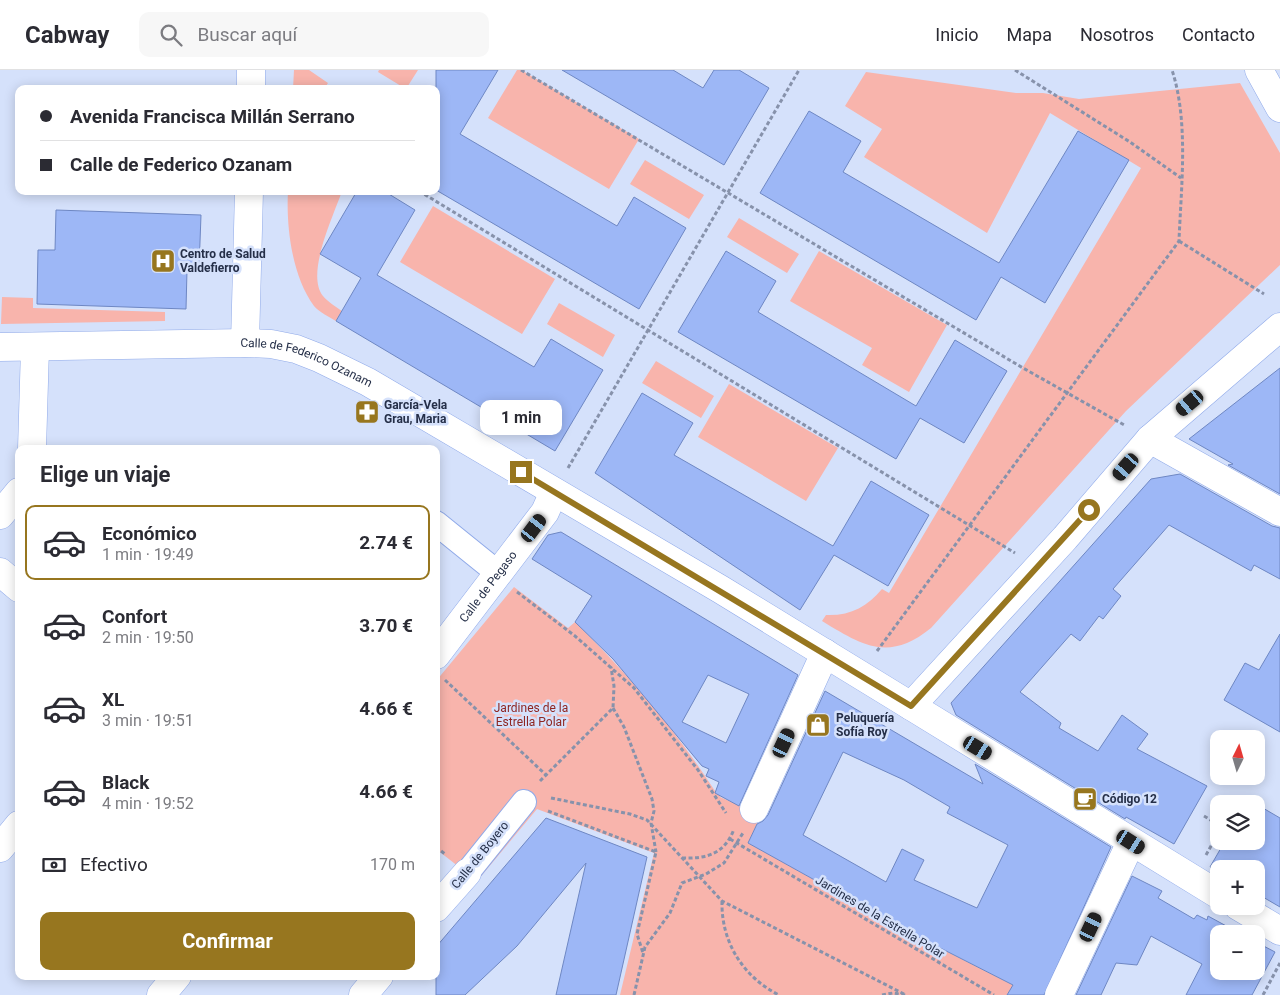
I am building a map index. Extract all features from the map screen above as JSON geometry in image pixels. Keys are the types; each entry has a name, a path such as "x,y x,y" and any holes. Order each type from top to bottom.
{"street":[{"path":"251,70 251,85"},
{"path":"1259,70 1280,108"},
{"path":"245,343 248,195"},
{"path":"911,706 1038,567 1150,439 1280,327"},
{"name":"Calle de Federico Ozanam","path":"0,347 271,344 296,350 342,368 825,653 1210,890"},
{"path":"32,445 35,348"},
{"path":"1150,439 1280,512"},
{"name":"Calle de Pegaso","path":"440,667 545,512 554,492"},
{"path":"0,515 15,497"},
{"path":"440,526 488,565"},
{"path":"0,572 15,585"},
{"path":"739,819 825,653"},
{"name":"Calle de Boyero","path":"440,903 529,796"},
{"path":"0,848 15,830"},
{"path":"1058,995 1131,842"},
{"path":"1253,915 1280,931"},
{"path":"161,995 174,980"},
{"path":"363,995 376,980"}],"path":[{"path":"521,70 1150,439"},
{"path":"554,492 799,70"},
{"path":"1015,70 1130,142 1182,178"},
{"path":"874,655 971,526 1179,241 1182,178 1180,94 1172,70"},
{"path":"426,195 1038,567"},
{"path":"1179,241 1264,294"},
{"path":"515,590 576,636 634,688 739,819 724,848 712,856 681,858"},
{"path":"440,667 545,774"},
{"path":"611,667 614,686 613,708 624,727 652,799 654,811 651,823 656,852 637,934 643,953"},
{"path":"529,796 545,774 613,708"},
{"path":"529,796 630,814 651,823 722,901 905,994"},
{"path":"529,796 656,852"},
{"path":"1204,816 1210,819"},
{"name":"Jardines de la Estrella Polar","path":"730,839 994,995"},
{"path":"634,995 643,953 650,937 674,906 682,882 699,876 724,863 738,843"},
{"path":"1207,852 1210,847"},
{"path":"722,901 726,934 738,960 758,983 779,995"},
{"path":"1263,995 1280,963"},
{"path":"882,995 905,994"}],"green space":[{"path":"294,70 309,70 328,83 327,85 293,85"},
{"path":"379,70 418,70 409,85 399,85 378,72"},
{"path":"517,70 521,70 639,139 609,189 488,118"},
{"path":"866,72 1016,93 1043,93 1079,99 1240,83 1280,153 1280,265 1126,411 931,628 902,645 889,647 876,647 863,643 822,621 826,615 843,614 857,609 870,601 882,589 889,593 1141,168 1050,113 987,233 864,157 882,129 845,106"},
{"path":"645,160 704,195 689,219 630,184"},
{"path":"288,195 341,195 323,244 317,274 318,286 323,296 342,311 336,321 314,306 300,280 292,251"},
{"path":"433,206 555,279 522,334 400,262"},
{"path":"739,218 799,254 787,273 727,237"},
{"path":"819,251 947,325 909,392 862,365 872,348 790,301"},
{"path":"2,297 33,298 33,308 165,312 165,321 1,324"},
{"path":"559,303 615,335 603,357 547,324"},
{"path":"656,361 714,396 701,418 642,383"},
{"path":"729,384 838,448 806,501 698,437"},
{"name":"Jardines de la Estrella Polar","path":"514,587 568,628 575,622 650,702 684,746 715,791 721,794 720,797 761,815 748,843 900,928 1013,985 1010,995 620,995 654,853 537,809 477,881 440,852 440,676"}],"building":[{"path":"436,70 498,70 460,134 617,226 634,197 686,228 639,309 440,192 440,85 436,85"},
{"path":"562,70 673,70 703,88 714,70 739,70 769,88 724,165"},
{"path":"809,111 861,141 843,172 999,263 1078,131 1129,160 1045,303 1001,277 976,320 760,193"},
{"path":"355,195 391,195 415,210 377,275 534,367 551,339 603,370 555,451 336,321 361,278 320,254"},
{"name":"Centro de Salud Valdefierro","path":"56,210 201,215 199,269 187,270 186,309 37,304 38,250 55,250"},
{"path":"726,251 776,281 758,312 916,406 955,340 1007,371 964,443 920,418 896,459 678,332"},
{"path":"1280,368 1280,494 1228,465 1233,464 1189,439"},
{"path":"642,393 693,423 674,455 833,546 871,481 929,515 888,586 834,555 800,610 595,473"},
{"path":"1180,474 1272,526 1280,528 1280,579 1254,565 1251,571 1169,525 1113,589 1121,596 1103,619 1099,616 1080,641 1071,634 1020,692 1061,723 1059,728 1098,751 1122,715 1148,734 1137,749 1207,786 1174,844 1126,817 1125,819 956,715 951,703 1151,479"},
{"path":"561,532 798,675 739,806 715,793 719,782 706,776 709,769 702,766 613,659 575,622 592,596 532,559 548,535","holes":["708,675 749,694 726,743 682,722"]},
{"path":"1280,634 1280,732 1224,700 1245,663 1259,670"},
{"path":"825,691 983,784 975,764 1111,847 1044,995 1007,995 1013,985 901,928 748,843 757,824 768,815","holes":["843,752 904,780 950,807 947,813 1008,845 977,908 914,880 924,860 902,849 886,882 803,835"]},
{"path":"1265,809 1280,818 1280,907 1265,898 1265,860 1214,860 1220,850 1265,850"},
{"path":"546,818 647,857 616,995 556,995 586,863 517,946 465,995 436,995 436,980 440,980 440,942"},
{"path":"1132,876 1162,891 1158,898 1194,919 1197,915 1207,920 1208,916 1224,925 1210,925 1210,980 1260,980 1252,995 1186,995 1202,964 1151,936 1137,965 1116,963 1101,995 1076,995"},
{"path":"1265,947 1275,952 1265,971"}],"place":[{"name":"Centro de Salud Valdefierro","path":"163,261"},
{"name":"García-Vela Grau, Maria","path":"367,412"},
{"name":"Peluquería Sofía Roy","path":"818,725"},
{"name":"Código 12","path":"1085,799"}],"route":[{"path":"521,472 720,589 911,706 1089,510"}]}
